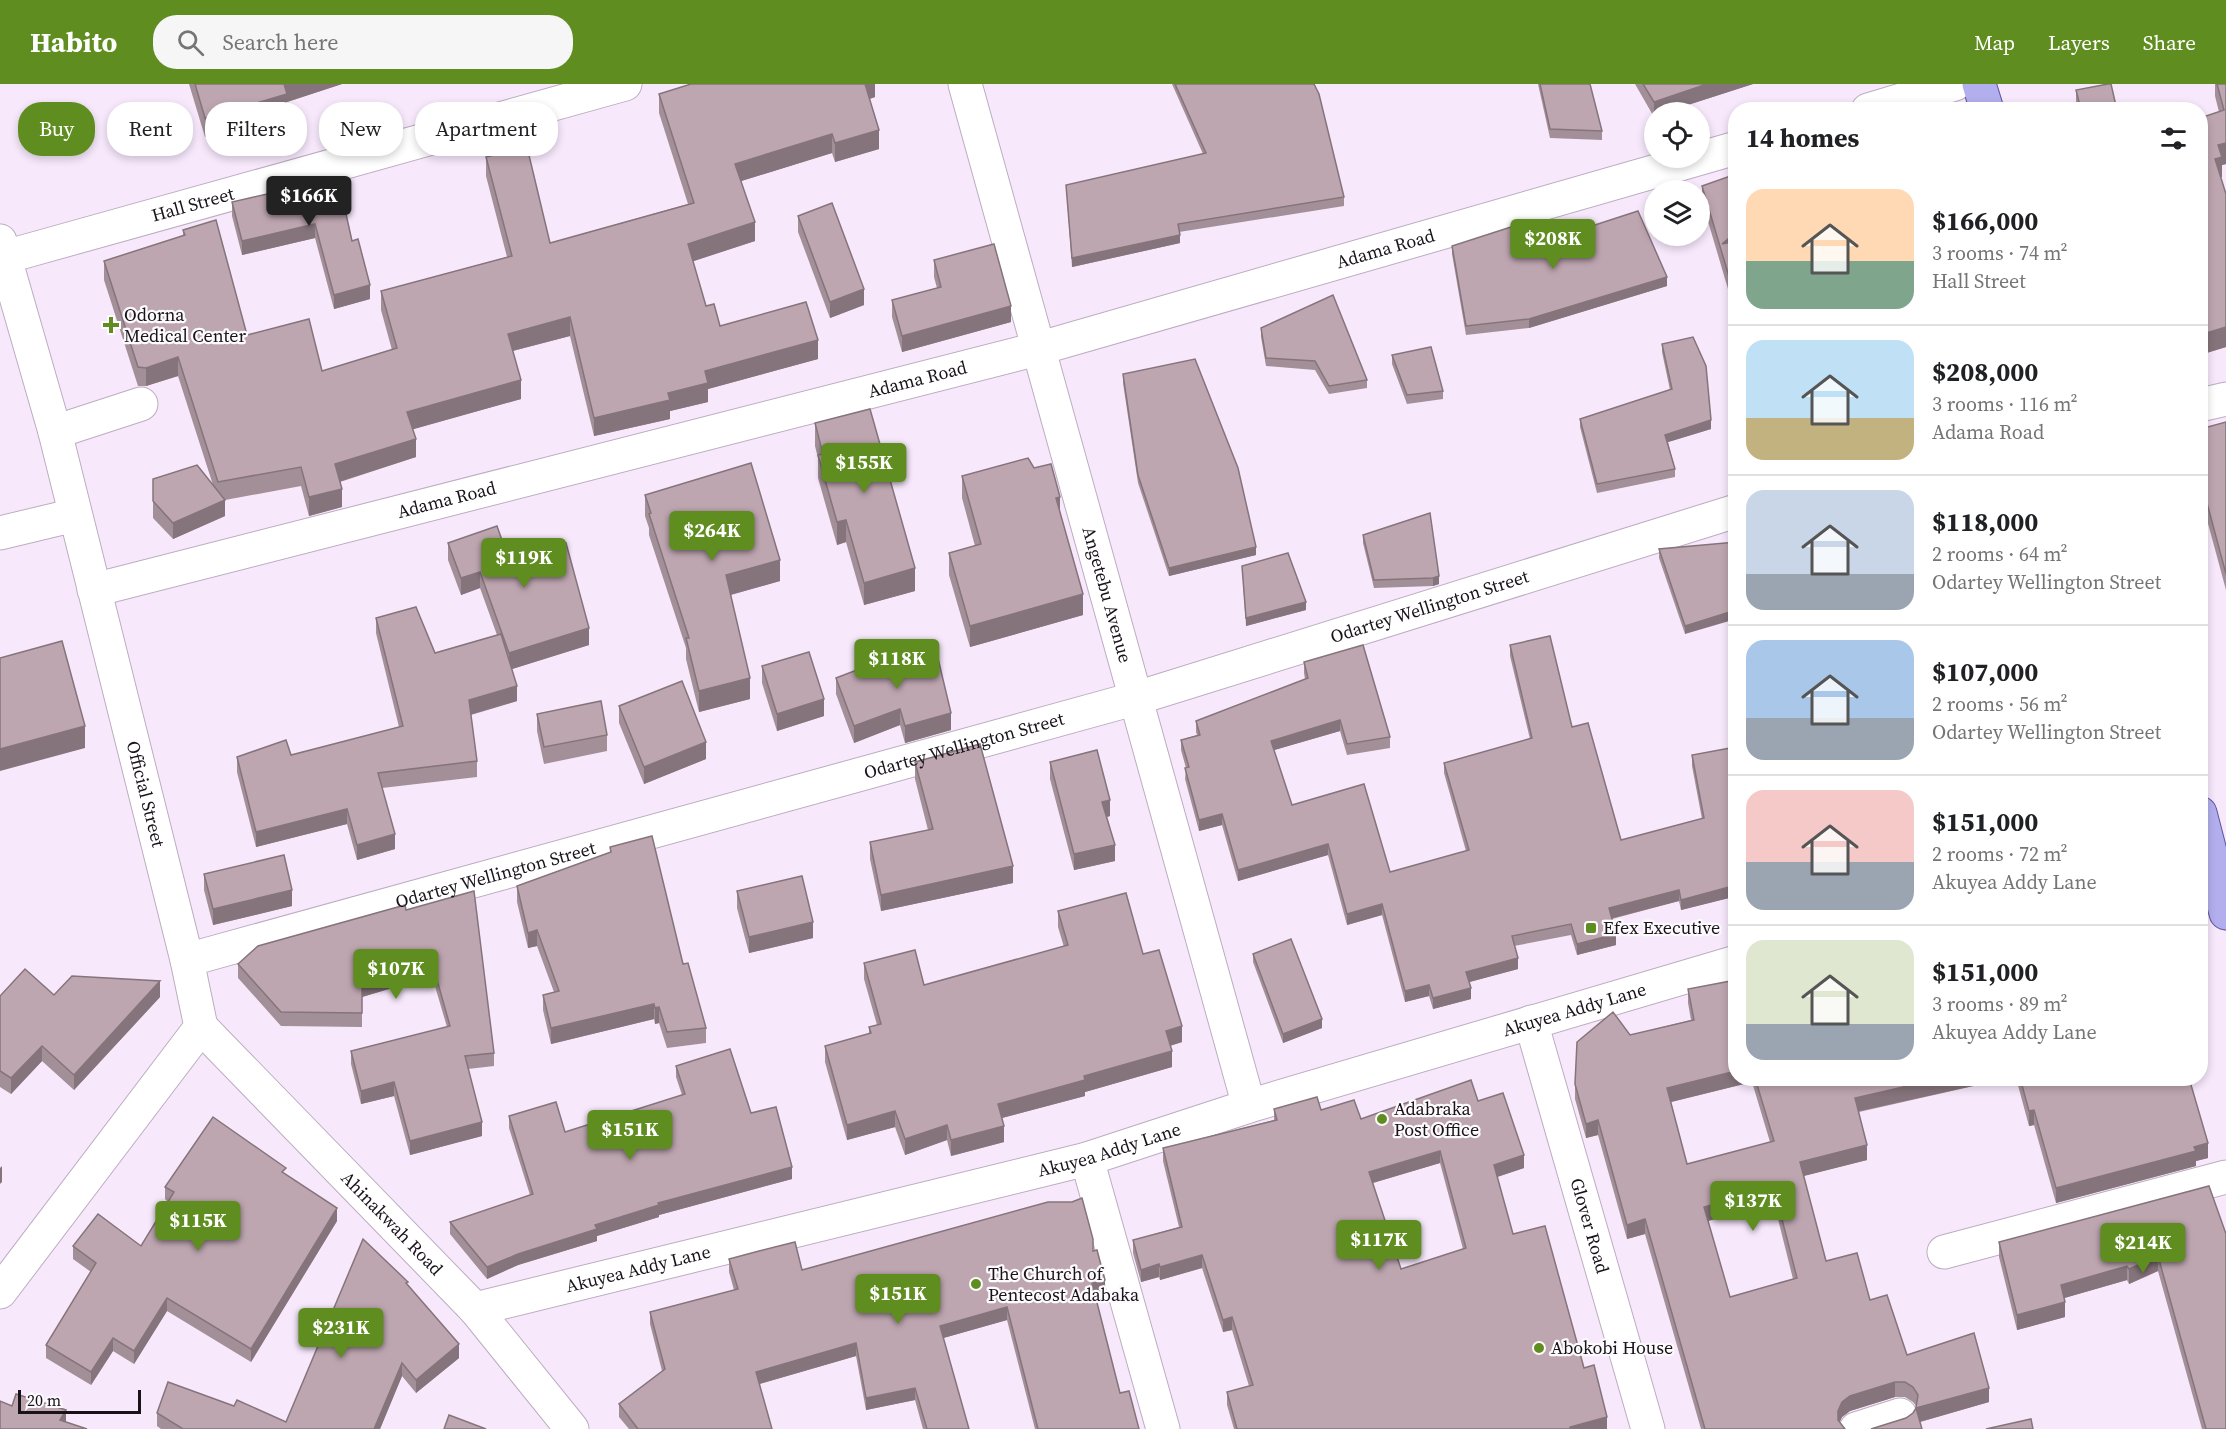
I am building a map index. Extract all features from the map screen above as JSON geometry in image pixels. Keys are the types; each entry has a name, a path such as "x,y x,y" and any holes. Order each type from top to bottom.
{"main road":[{"path":"1979,84 1985,102"},
{"path":"2208,843 2226,913"}],"street":[{"name":"Hall Street","path":"2,249 625,84"},
{"name":"Angetebu Avenue","path":"964,84 1249,1106"},
{"path":"1895,102 1955,84"},
{"name":"Adama Road","path":"94,590 1037,350 1728,150"},
{"name":"Official Street","path":"2,249 55,432 187,960 201,1027"},
{"path":"2208,403 2226,399"},
{"path":"55,432 141,404"},
{"name":"Odartey Wellington Street","path":"187,960 1137,698 1728,513"},
{"path":"0,533 75,515"},
{"name":"Akuyea Addy Lane","path":"475,1309 1087,1160 1249,1106 1728,964"},
{"name":"Glover Road","path":"1530,1022 1648,1429"},
{"path":"0,1292 201,1027"},
{"name":"Ahinakwah Road","path":"201,1027 475,1309 572,1429"},
{"path":"1087,1160 1163,1429"},
{"path":"1944,1252 2226,1177"},
{"path":"1856,1429 1900,1415"}],"building":[{"path":"195,84 284,84 287,94 260,102 205,102 205,118"},
{"path":"691,84 865,84 879,130 835,143 832,134 735,164 755,222 688,244 706,306 714,304 720,326 806,302 818,340 705,371 708,383 668,393 670,400 594,418 570,317 508,334 521,380 407,412 416,439 335,464 342,489 309,497 301,467 218,482 178,357 146,368 138,367 104,261 185,235 183,230 216,220 247,335 309,319 322,371 397,348 381,291 512,256 486,157 529,156 550,243 694,203 659,94"},
{"path":"1175,84 1314,84 1319,94 1344,197 1178,224 1180,235 1072,258 1066,185 1206,153"},
{"path":"1540,84 1590,84 1602,131 1550,129"},
{"path":"1643,84 1707,84 1654,102"},
{"path":"2111,84 2115,102 2079,102 2076,90"},
{"path":"2217,84 2226,84 2226,143 2218,145 2222,157 2215,159 2226,194 2226,327 2208,333 2208,115 2224,110"},
{"path":"1728,177 1728,239 1722,244 1728,243 1728,273 1710,213 1710,183"},
{"path":"338,178 352,241 358,239 370,285 334,295 315,224 242,241 232,202"},
{"path":"832,203 864,289 830,302 798,216"},
{"path":"1638,211 1644,225 1644,246 1653,246 1667,277 1529,319 1466,326 1452,246 1511,227 1518,250"},
{"path":"994,244 1011,306 902,336 892,300 941,287 934,260"},
{"path":"1333,295 1367,380 1329,386 1315,361 1266,358 1261,328"},
{"path":"1693,337 1706,366 1711,420 1665,435 1675,469 1597,484 1580,419 1672,389 1662,344"},
{"path":"1431,347 1443,391 1407,395 1392,355"},
{"path":"1195,359 1238,468 1256,547 1169,568 1138,475 1123,374"},
{"path":"870,409 915,568 864,583 846,520 837,522 818,455 823,454 815,423"},
{"path":"2226,422 2226,574 2208,507 2208,427"},
{"path":"1028,458 1034,468 1051,464 1060,497 1056,498 1083,594 970,626 949,553 981,544 962,476"},
{"path":"751,463 780,560 726,575 750,678 699,691 686,638 689,638 645,495"},
{"path":"197,465 225,500 173,523 153,501 153,479"},
{"path":"1430,513 1439,576 1374,580 1363,535"},
{"path":"497,526 509,560 566,543 589,628 509,653 480,572 461,578 448,543"},
{"path":"1728,543 1728,613 1685,626 1659,549"},
{"path":"1288,553 1306,602 1246,618 1242,566"},
{"path":"416,607 435,653 501,634 517,686 469,700 477,761 378,773 395,834 357,845 347,809 256,832 237,757 286,740 291,755 403,726 376,618"},
{"path":"1550,636 1572,727 1588,723 1621,840 1704,818 1692,755 1728,748 1728,887 1681,900 1679,890 1609,908 1616,934 1577,944 1571,924 1512,936 1518,958 1466,972 1471,988 1433,998 1429,985 1405,991 1382,904 1347,914 1328,844 1238,870 1222,814 1199,820 1185,768 1189,767 1181,740 1200,735 1196,721 1308,678 1304,662 1363,645 1390,737 1347,744 1340,720 1271,741 1292,805 1364,784 1390,872 1469,850 1444,763 1532,738 1510,645"},
{"path":"62,641 85,726 0,749 0,658"},
{"path":"936,650 951,713 905,726 900,709 854,726 836,678 870,665"},
{"path":"809,652 824,699 777,714 762,666"},
{"path":"682,681 706,742 644,767 619,706"},
{"path":"601,701 607,735 544,747 537,714"},
{"path":"980,744 1013,866 881,895 870,842 933,829 915,762"},
{"path":"1097,750 1110,800 1102,802 1115,845 1074,854 1050,762"},
{"path":"652,836 683,964 688,963 706,1028 667,1032 659,1007 655,1008 654,1004 551,1028 543,995 559,991 537,930 528,933 517,886 611,852 610,847"},
{"path":"284,855 292,890 213,909 204,874"},
{"path":"802,876 813,922 749,937 737,891"},
{"path":"474,891 494,1053 465,1056 482,1122 410,1141 394,1082 361,1091 351,1051 450,1026 432,962 362,983 362,1013 281,1012 238,964 258,946 405,905 406,910"},
{"path":"1126,893 1143,954 1159,950 1182,1026 1166,1031 1172,1051 1084,1076 1085,1080 998,1104 1004,1126 951,1140 947,1125 905,1139 895,1111 847,1125 825,1046 871,1033 869,1027 881,1024 864,963 915,950 924,985 1068,945 1058,911"},
{"path":"1291,939 1322,1019 1283,1034 1253,954"},
{"path":"25,969 54,995 72,976 160,981 74,1075 42,1046 11,1078 0,1071 0,996"},
{"path":"1728,982 1728,1073 1667,1088 1687,1164 1774,1141 1757,1086 1907,1086 1855,1098 1867,1145 1800,1162 1826,1261 1857,1253 1870,1300 1887,1295 1907,1355 1974,1333 1989,1388 1916,1408 1918,1395 1913,1387 1905,1382 1895,1382 1850,1396 1842,1402 1838,1411 1838,1420 1845,1429 1705,1429 1645,1219 1627,1225 1598,1120 1586,1124 1575,1084 1577,1042 1613,1012 1630,1035 1694,1020 1688,989","holes":["1774,1188 1797,1278 1730,1297 1704,1207"]},
{"path":"730,1049 751,1113 776,1107 792,1167 658,1203 659,1205 595,1225 597,1229 518,1254 487,1267 450,1222 533,1194 509,1116 556,1102 565,1132 685,1094 676,1066"},
{"path":"1471,1080 1478,1101 1503,1093 1524,1155 1494,1165 1513,1234 1545,1226 1584,1368 1594,1365 1607,1417 1570,1427 1570,1429 1237,1429 1227,1392 1253,1385 1232,1317 1223,1320 1202,1255 1141,1270 1133,1240 1182,1227 1163,1148 1277,1120 1274,1109 1317,1097 1321,1110 1354,1100 1361,1119","holes":["1440,1151 1466,1248 1401,1269 1369,1172"]},
{"path":"2022,1086 2191,1086 2208,1143 2194,1147 2196,1151 2056,1188 2034,1110 2029,1111"},
{"path":"213,1117 286,1168 282,1172 337,1208 251,1349 167,1298 134,1351 113,1338 91,1372 46,1345 96,1263 73,1246 98,1214 141,1246 174,1192 165,1187"},
{"path":"2209,1186 2226,1234 2226,1429 2206,1429 2158,1256 2129,1269 2127,1266 2061,1285 2065,1302 2017,1315 1999,1242"},
{"path":"1082,1198 1093,1239 1093,1251 1097,1250 1105,1280 1092,1283 1120,1393 1129,1391 1139,1429 1038,1429 1007,1307 940,1326 969,1429 927,1429 915,1388 866,1398 856,1343 756,1372 772,1429 638,1429 619,1404 665,1369 650,1312 738,1289 729,1259 795,1242 802,1270 1048,1202 1072,1202"},
{"path":"363,1239 408,1282 406,1283 459,1344 416,1380 402,1363 374,1429 183,1429 157,1413 168,1382 234,1406 237,1400 286,1422"},
{"path":"16,1394 66,1410 60,1420 87,1429 0,1429 0,1401 12,1406"},
{"path":"1916,1408 1922,1429 1871,1429 1906,1418"},
{"path":"449,1415 486,1429 444,1429"},
{"path":"2031,1419 2033,1429 1986,1429"}],"place":[{"name":"Odorna Medical Center","path":"111,325"},
{"name":"Efex Executive","path":"1591,928"},
{"name":"Adabraka Post Office","path":"1382,1119"},
{"name":"The Church of Pentecost Adabaka","path":"976,1284"},
{"name":"Abokobi House","path":"1539,1348"}]}
